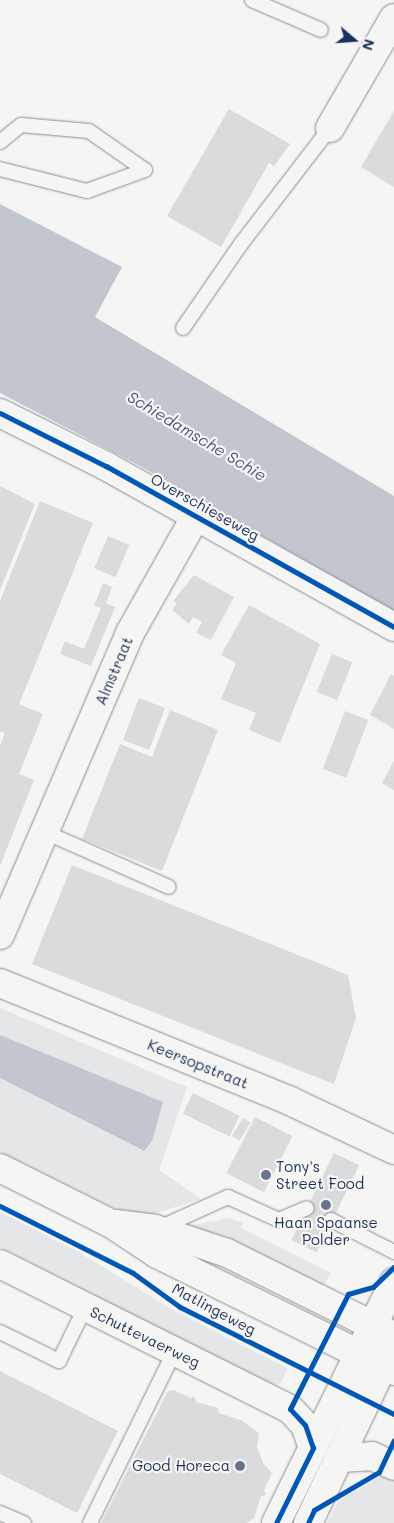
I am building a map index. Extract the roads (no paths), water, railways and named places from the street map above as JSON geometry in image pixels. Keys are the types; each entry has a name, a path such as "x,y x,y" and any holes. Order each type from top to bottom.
{"street":[{"path":"330,128 394,18"},
{"name":"Overschieseweg","path":"0,413 196,516 394,627"},
{"name":"Almstraat","path":"0,935 47,833 130,632 196,516"},
{"name":"Keersopstraat","path":"0,983 290,1101 394,1150"},
{"name":"Matlingeweg","path":"0,1168 112,1224 157,1254 358,1353 391,1360"},
{"name":"Matlingeweg","path":"112,1224 155,1229 226,1253 383,1331"},
{"name":"Schuttevaerweg","path":"0,1264 290,1409 305,1425 314,1448"},
{"path":"276,1523 314,1448 358,1353 383,1331 394,1282"},
{"path":"308,1523 339,1458 391,1360"},
{"name":"Schuttevaerweg","path":"290,1409 320,1408 335,1402"},
{"path":"339,1458 361,1455 394,1466"}],"lane":[{"path":"252,0 321,30"},
{"path":"0,142 21,125 89,131 144,170 87,191 0,169"},
{"path":"183,328 241,244 330,128"},
{"path":"47,833 169,887"},
{"path":"155,1229 228,1197 279,1220 307,1208"},
{"path":"331,1220 394,1252"},
{"path":"0,1332 59,1361 85,1308"},
{"path":"90,1523 174,1352"},
{"path":"0,1513 24,1523"}],"water":[{"name":"Schiedamsche Schie","path":"0,204 122,267 95,317 394,496 394,611 138,465 0,393"},
{"path":"0,1035 163,1102 152,1141 144,1151 0,1078"}],"place":[{"name":"Tony's Street Food","path":"266,1175"},
{"name":"Haan Spaanse Polder","path":"326,1205"},
{"name":"Good Horeca","path":"240,1466"}]}
